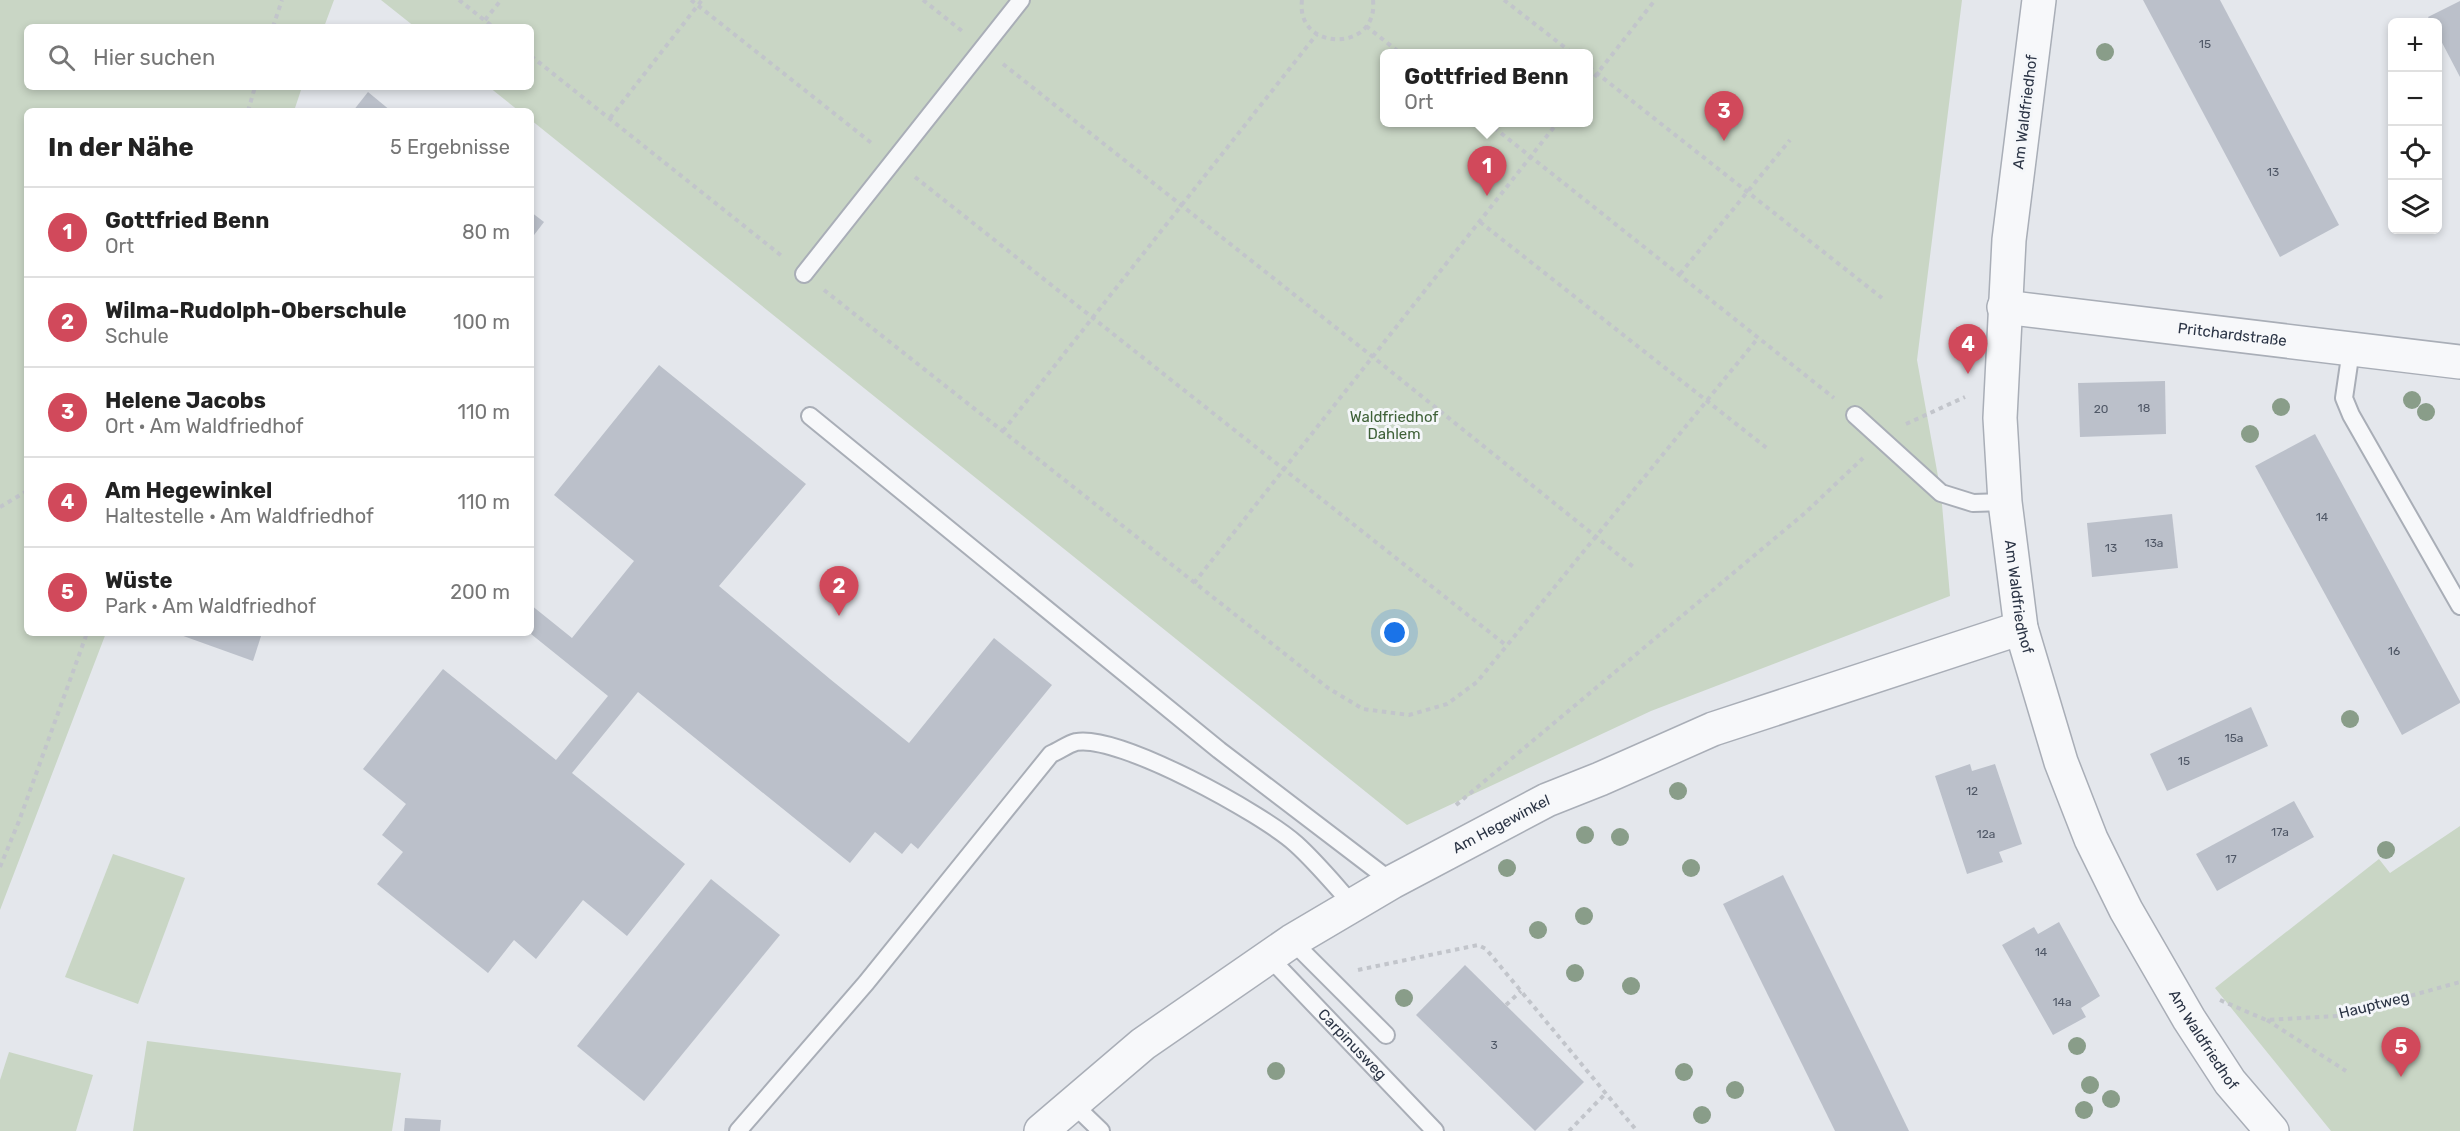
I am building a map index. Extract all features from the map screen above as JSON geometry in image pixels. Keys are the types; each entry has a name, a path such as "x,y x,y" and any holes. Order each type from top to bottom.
{"street":[{"name":"Am Waldfriedhof","path":"2039,0 2009,240 2000,418 2005,502 2021,628 2061,762 2091,839 2126,910 2189,1019 2230,1082 2272,1131"},
{"name":"Pritchardstraße","path":"2004,307 2460,362"},
{"name":"Am Hegewinkel","path":"1041,1131 1143,1044 1280,949 1352,904 1547,800 1713,729 2021,628"}],"lane":[{"path":"804,274 1021,0"},
{"path":"2351,350 2344,398 2351,415 2460,606"},
{"path":"1855,415 1941,493 1973,503 2005,502"},
{"path":"810,416 1219,750 1392,882"},
{"path":"738,1131 866,983 1051,754 1076,742 1102,744 1140,757 1200,783 1251,811 1296,844 1352,904"},
{"path":"1280,949 1386,1035"},
{"name":"Carpinusweg","path":"1280,949 1435,1131"},
{"path":"1072,1104 1101,1131"}],"path":[{"path":"274,24 282,0"},
{"path":"459,0 490,24"},
{"path":"485,20 501,0"},
{"path":"691,0 1507,646"},
{"path":"610,118 702,0"},
{"path":"922,0 1373,357 1636,569"},
{"path":"1302,0 1303,16 1308,26 1317,34 1334,40 1352,38 1366,26 1372,17 1373,0"},
{"path":"1504,0 1566,49"},
{"path":"1593,79 1655,0"},
{"path":"1366,26 1394,49"},
{"path":"1003,432 1317,34"},
{"path":"534,58 1328,688 1363,709 1409,715 1447,704 1478,682 1705,400 1758,338"},
{"path":"1593,70 1882,298"},
{"path":"250,108 254,90"},
{"path":"1492,127 1855,415"},
{"path":"1194,582 1555,127"},
{"path":"1680,274 1790,140"},
{"path":"1479,222 1768,449"},
{"path":"1449,810 1805,513 1893,430 1974,393"},
{"path":"0,507 24,493"},
{"path":"0,867 86,636"},
{"path":"1351,974 1358,970 1478,945 1486,949 1637,1131"},
{"name":"Hauptweg","path":"2219,1000 2266,1020 2338,1016 2460,982"},
{"path":"1506,1005 1521,991"},
{"path":"2266,1020 2346,1071"},
{"path":"1569,1131 1606,1094"}],"green space":[{"path":"0,0 334,0 325,24 24,24 24,90 301,90 295,108 24,108 24,636 105,636 0,910"},
{"name":"Waldfriedhof Dahlem","path":"381,0 1962,0 1917,360 1941,493 1950,596 1651,711 1407,825 534,122 534,108 515,108 493,90 534,90 534,24 411,24"},
{"path":"2460,826 2460,1131 2331,1131 2215,988 2379,859 2390,873"},
{"path":"113,854 185,878 138,1004 65,977"},
{"path":"147,1041 401,1073 392,1131 133,1131"},
{"path":"9,1052 93,1075 76,1131 0,1131 0,1080"}],"building":[{"path":"2143,0 2220,0 2339,225 2280,257"},
{"path":"2460,1 2460,77 2442,43 2442,18 2428,17"},
{"path":"368,92 387,108 355,108"},
{"path":"534,214 544,222 534,235"},
{"path":"659,365 806,484 719,586 830,679 909,743 994,638 1052,685 918,849 911,843 902,854 875,832 850,863 638,692 572,773 685,864 627,936 583,900 536,959 514,940 488,973 377,884 403,852 382,835 406,804 363,769 443,669 556,760 608,696 533,636 534,607 572,638 634,561 554,495"},
{"path":"2165,381 2166,434 2080,437 2078,383"},
{"path":"2315,434 2460,701 2402,735 2255,466"},
{"path":"2172,514 2178,568 2092,577 2087,523"},
{"path":"183,636 261,636 253,661"},
{"path":"2251,707 2268,746 2167,791 2150,754"},
{"path":"1970,764 1972,771 1995,764 2022,844 1999,852 2003,862 1967,874 1935,776"},
{"path":"2294,801 2314,837 2217,891 2196,854"},
{"path":"1783,875 1909,1131 1835,1131 1723,904"},
{"path":"711,879 780,935 644,1101 577,1046"},
{"path":"2059,922 2100,996 2081,1008 2086,1017 2053,1035 2002,945 2034,927 2038,934"},
{"path":"1465,965 1584,1082 1535,1131 1416,1015"},
{"path":"405,1118 441,1120 440,1131 404,1131"}],"place":[{"name":"Helene Jacobs","path":"1724,141"},
{"name":"Gottfried Benn","path":"1487,196"},
{"name":"Am Hegewinkel","path":"1968,374"},
{"name":"Wilma-Rudolph-Oberschule","path":"839,616"},
{"name":"Wüste","path":"2401,1077"}]}
